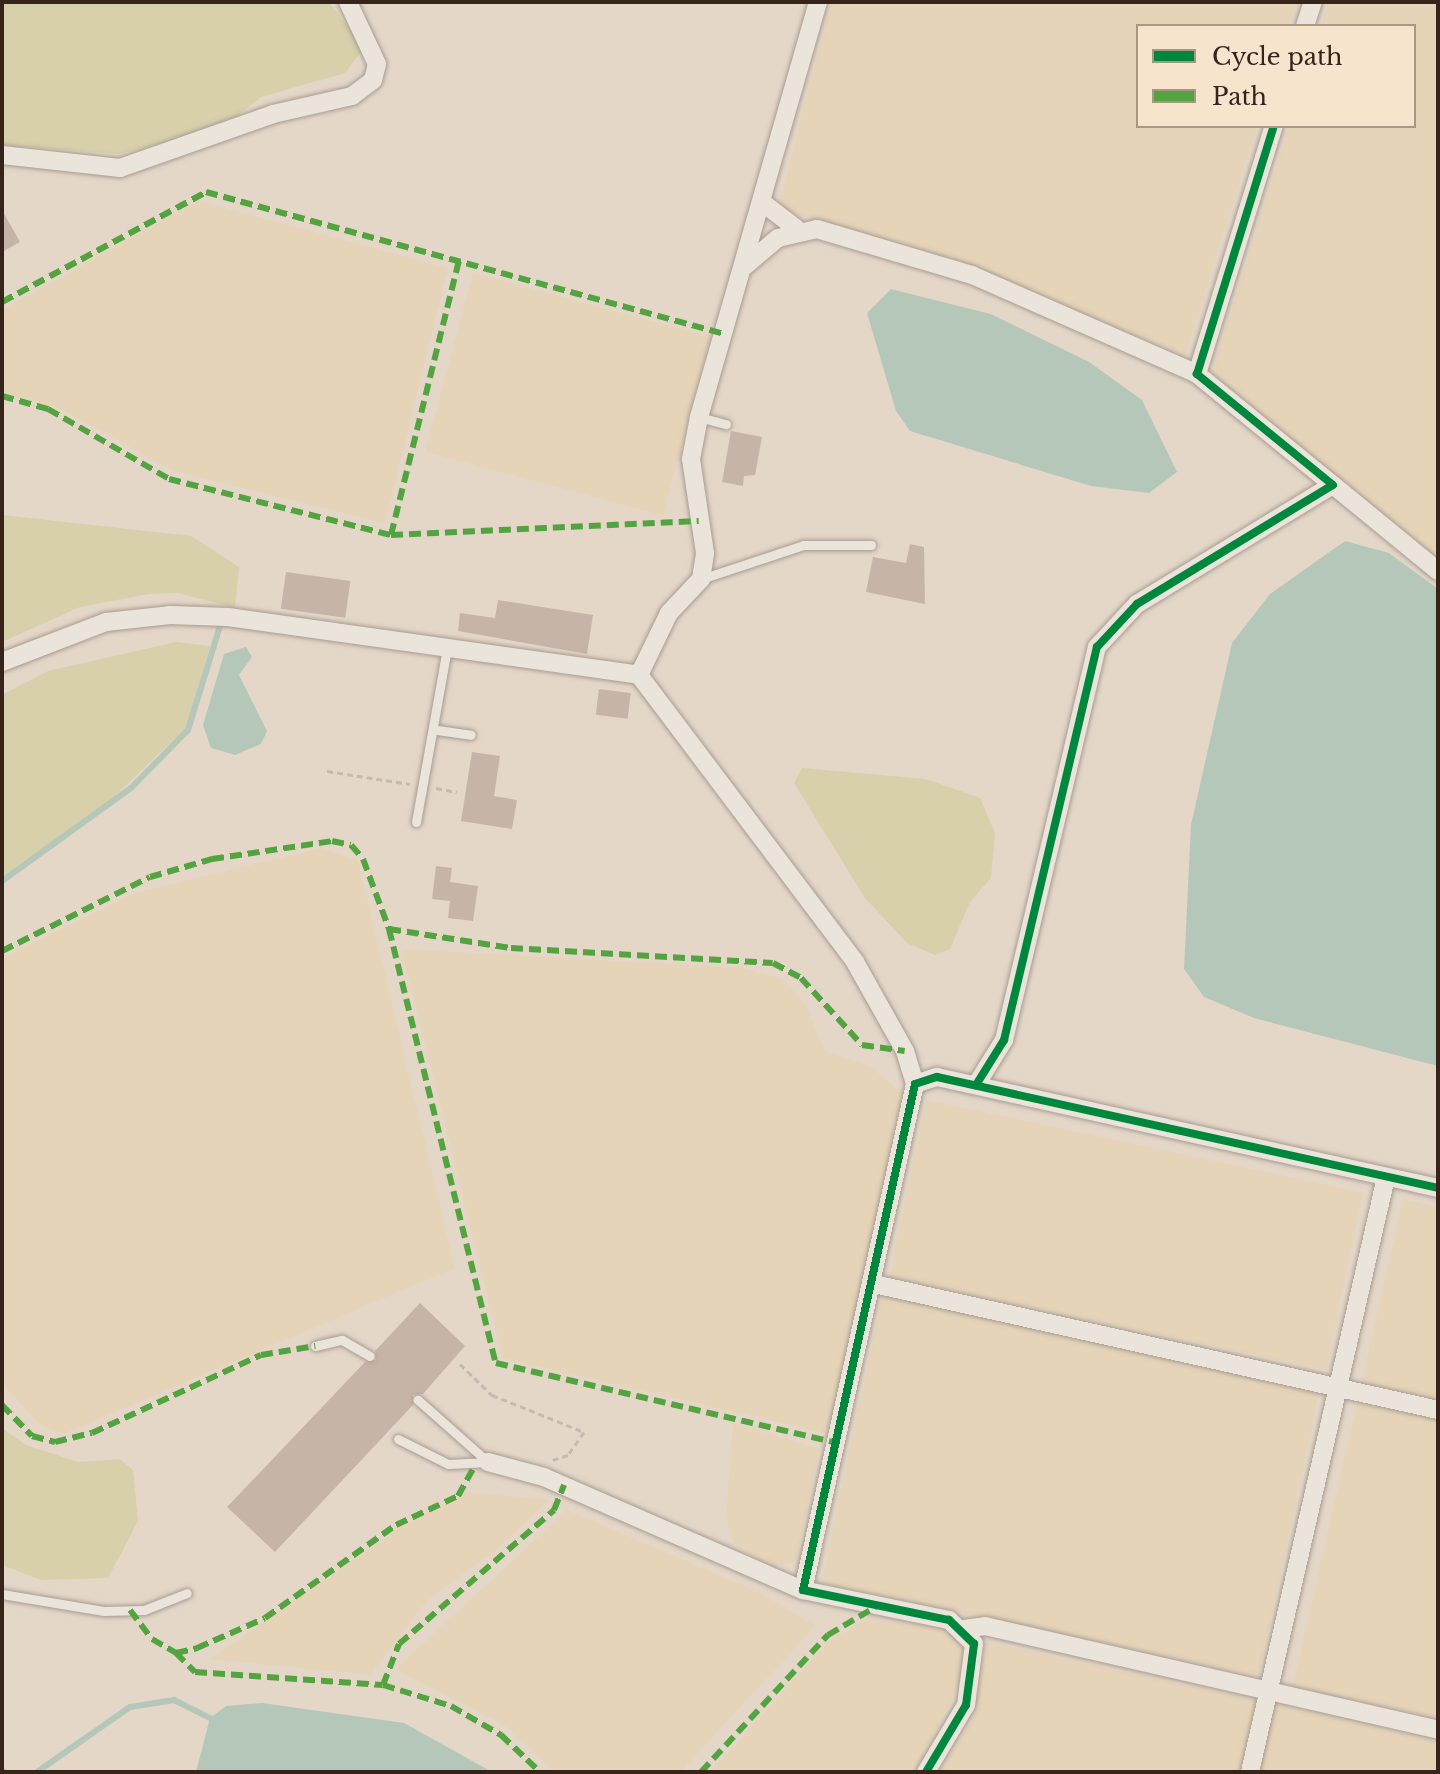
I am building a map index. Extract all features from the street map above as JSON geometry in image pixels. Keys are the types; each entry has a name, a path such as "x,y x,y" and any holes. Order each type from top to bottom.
{"street":[{"path":"2,155 120,168 273,114 352,96 373,80 377,64 348,2"},
{"path":"639,675 669,613 701,579 705,553 691,459 699,417 763,203 818,2"},
{"path":"1306,24 1313,2"},
{"path":"1197,374 1273,128"},
{"path":"763,203 797,229 972,275 1197,374 1438,571"},
{"path":"743,268 797,229"},
{"path":"976,1085 1004,1040 1097,647 1137,604 1333,485"},
{"path":"2,662 106,622 170,615 447,648 639,675 855,962 905,1051 915,1084 874,1284 803,1590"},
{"path":"915,1084 937,1077 1438,1188"},
{"path":"1250,1772 1386,1177"},
{"path":"874,1284 1438,1410"},
{"path":"488,1462 536,1474 803,1590 964,1629 985,1626 1438,1730"},
{"path":"926,1772 972,1689 977,1661 964,1629"}],"lane":[{"path":"699,417 726,424"},
{"path":"701,579 804,545 871,545"},
{"path":"416,822 437,730 447,648"},
{"path":"437,730 471,735"},
{"path":"315,1346 342,1340 370,1356"},
{"path":"418,1400 488,1462"},
{"path":"398,1439 448,1464 488,1462"},
{"path":"2,1594 104,1611 144,1610 187,1593"}],"path":[{"path":"327,771 413,785"},
{"path":"428,787 457,792"},
{"path":"460,1364 492,1395 575,1424 584,1432 568,1455"}],"shaded area":[{"path":"2,2 329,2 364,48 345,73 261,97 230,122 174,142 118,154 15,146 2,144"},
{"path":"832,2 1296,2 1289,24 1136,24 1136,128 1256,128 1185,356 982,270 778,208"},
{"path":"1328,2 1438,2 1438,560 1211,376 1288,128 1416,128 1416,24 1322,24"},
{"path":"198,201 448,268 385,523 173,471 61,409 2,393 2,310"},
{"path":"473,273 711,337 663,515 425,452"},
{"path":"891,289 991,314 1089,362 1142,400 1177,472 1149,493 1091,486 910,431 896,411 867,313"},
{"path":"2,515 191,536 239,567 235,608 178,593 149,594 80,607 2,642"},
{"path":"1345,541 1389,553 1438,589 1438,1066 1254,1018 1204,997 1184,969 1191,825 1232,643 1270,594"},
{"path":"176,642 210,646 187,727 100,810 2,877 2,695 48,671"},
{"path":"246,647 252,657 239,675 267,731 261,744 235,755 211,748 203,725 224,654"},
{"path":"802,768 926,779 980,798 995,833 991,878 970,902 950,949 935,955 907,943 865,898 794,783"},
{"path":"321,848 358,860 455,1268 63,1434 38,1423 2,1383 2,958 135,893"},
{"path":"401,949 742,968 783,979 805,1004 825,1051 871,1067 905,1096 828,1434 503,1358"},
{"path":"927,1100 1363,1193 1326,1370 889,1277"},
{"path":"1403,1199 1438,1207 1438,1402 1361,1385"},
{"path":"883,1294 1320,1387 1259,1675 822,1583"},
{"path":"1357,1402 1438,1420 1438,1718 1293,1686"},
{"path":"733,1423 819,1449 796,1561 770,1567 734,1544 726,1517"},
{"path":"2,1428 26,1445 78,1462 120,1459 133,1470 138,1521 108,1578 41,1580 2,1565"},
{"path":"466,1492 549,1500 494,1552 429,1598 370,1675 210,1659 406,1524"},
{"path":"567,1510 759,1592 815,1626 680,1772 555,1772 506,1726 395,1670"},
{"path":"865,1620 920,1624 951,1634 962,1647 961,1681 914,1772 711,1772 828,1642"},
{"path":"987,1642 1256,1701 1240,1772 939,1772 972,1720"},
{"path":"262,1703 404,1723 492,1772 196,1772 210,1718 226,1706"},
{"path":"1273,1704 1438,1742 1438,1772 1258,1772"}],"building":[{"path":"2,210 20,242 2,252"},
{"path":"731,431 762,437 755,475 744,476 743,486 722,482"},
{"path":"910,544 924,547 925,604 866,592 873,557 906,563"},
{"path":"286,572 350,581 345,618 281,609"},
{"path":"498,600 593,615 587,654 458,631 460,613 495,618"},
{"path":"599,689 631,693 628,719 596,715"},
{"path":"472,752 500,756 494,796 517,800 512,829 461,821"},
{"path":"436,866 452,868 450,882 478,886 473,921 448,918 450,901 432,899"},
{"path":"420,1303 465,1346 423,1394 413,1395 413,1405 275,1552 227,1507 365,1362 376,1360 375,1351"}],"waterway":[{"path":"2,881 131,788 188,730 220,626"},
{"path":"37,1772 130,1707 174,1700 210,1718"}],"marked path":[{"path":"2,302 206,192 724,334"},
{"path":"2,396 48,409 169,479 391,535 459,261"},
{"path":"391,535 699,521"},
{"path":"2,951 150,877 212,859 332,841 351,845 363,859 389,929 511,948 773,963 801,978 862,1045 905,1051"},
{"path":"389,929 496,1363 837,1443"},
{"path":"2,1405 32,1436 55,1442 92,1433 261,1355 315,1346"},
{"path":"130,1610 152,1639 176,1653 197,1648 265,1618 396,1525 458,1496 474,1467"},
{"path":"383,1685 399,1644 554,1510 564,1485"},
{"path":"701,1772 828,1635 877,1606"},
{"path":"176,1653 195,1672 383,1685 451,1706 501,1735 540,1772"}],"cycle path":[{"path":"976,1085 1004,1040 1097,647 1137,604 1333,485 1197,374 1273,128"},
{"path":"926,1772 966,1705 974,1644 949,1620 803,1590 915,1084 937,1077 1438,1188"}]}
